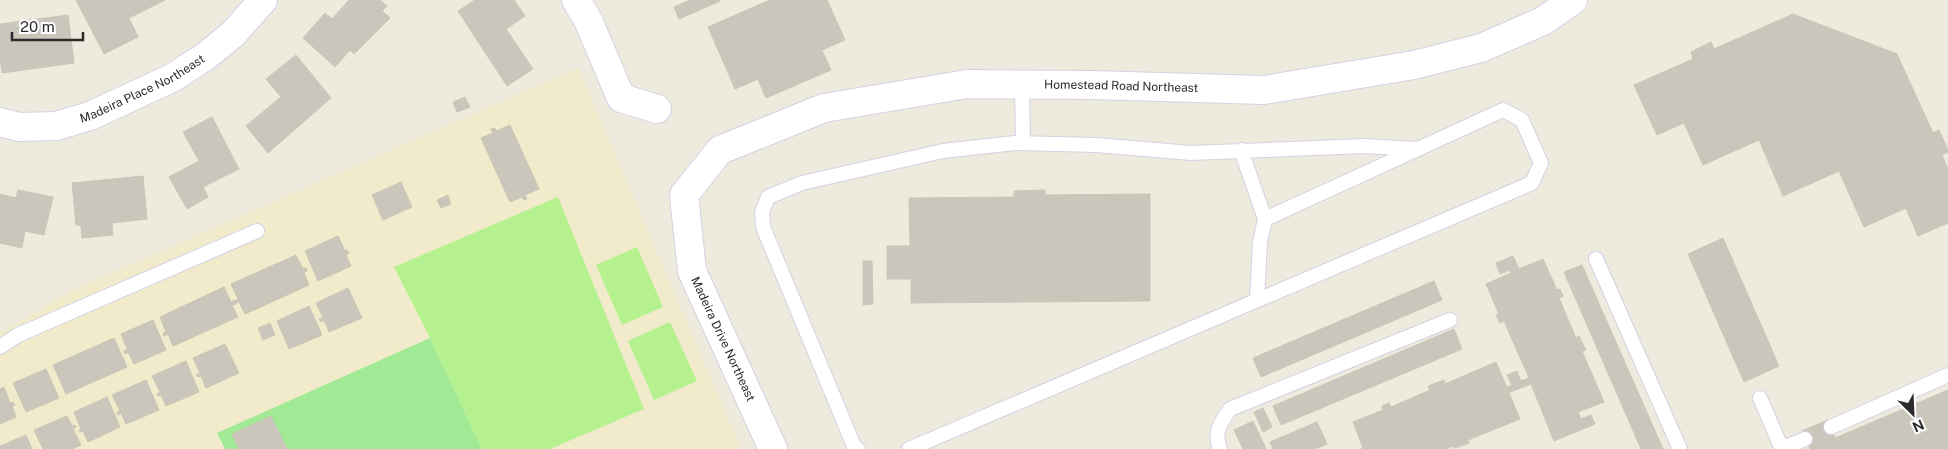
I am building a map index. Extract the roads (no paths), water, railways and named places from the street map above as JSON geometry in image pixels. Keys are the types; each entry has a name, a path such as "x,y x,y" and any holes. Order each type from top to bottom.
{"street":[{"name":"Madeira Place Northeast","path":"0,122 18,127 56,126 90,116 123,101 172,78 206,56 233,34 263,0"},
{"path":"576,0 588,20 621,98 657,109"},
{"name":"Homestead Road Northeast","path":"684,195 720,150 824,108 967,84 1264,90 1414,66 1480,48 1543,21 1568,1"},
{"name":"Madeira Drive Northeast","path":"684,195 692,271 773,449"}],"lane":[{"path":"1022,84 1023,143"},
{"path":"909,449 1532,183 1541,163 1522,120 1503,110 1265,219"},
{"path":"858,449 854,446 763,227 762,212 768,197 802,183 944,151 1023,143 1097,145 1191,153 1364,146 1419,149"},
{"path":"1241,150 1265,219 1260,242 1257,300"},
{"path":"0,347 18,334 257,231"},
{"path":"1596,259 1680,449"},
{"path":"1220,449 1218,444 1218,426 1230,409 1450,320"},
{"path":"1831,428 1948,375"},
{"path":"1760,398 1781,449 1805,439"}]}
